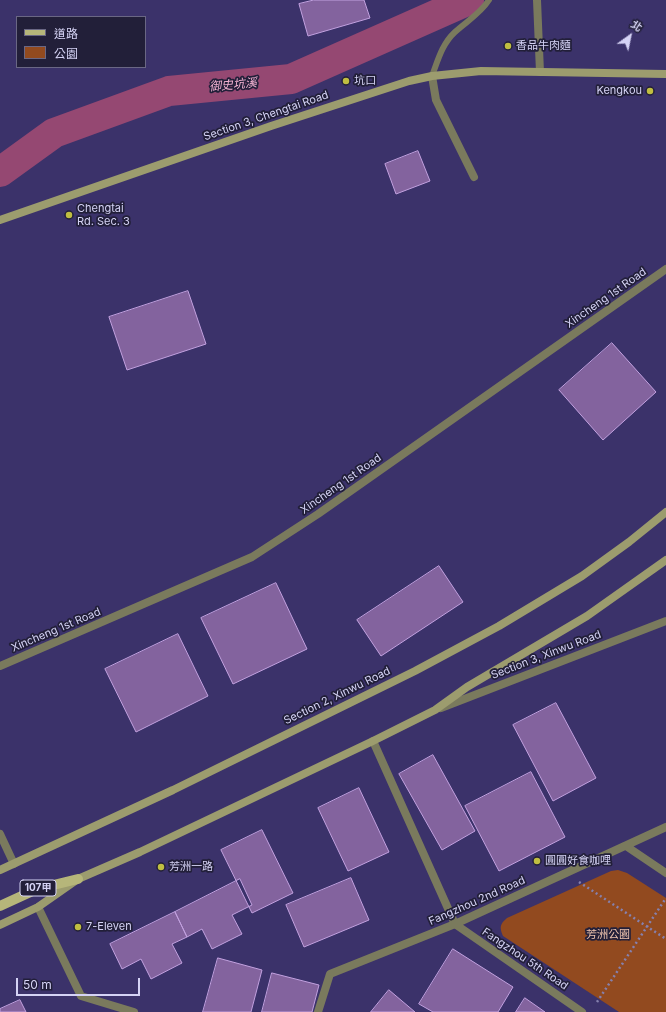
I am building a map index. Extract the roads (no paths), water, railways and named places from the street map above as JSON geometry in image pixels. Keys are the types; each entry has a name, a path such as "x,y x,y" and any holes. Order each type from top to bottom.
{"main road":[{"name":"Section 3, Chengtai Road","path":"0,220 271,126 409,81 432,76 481,71 666,74"},
{"name":"Section 2, Xinwu Road","path":"0,870 173,790 415,671 499,626 582,576 630,542 666,512"},
{"name":"107甲","path":"0,906 37,889 78,879 140,852 435,710 467,687 587,616 666,560"},
{"name":"107甲","path":"0,925 38,908 78,879"}],"street":[{"path":"537,0 540,72"},
{"path":"432,76 436,100 474,177"},
{"name":"Xincheng 1st Road","path":"0,666 252,557 318,514 666,269"},
{"name":"Section 3, Xinwu Road","path":"435,710 666,621"},
{"path":"373,741 455,924"},
{"name":"Fangzhou 2nd Road","path":"318,1012 330,974 455,924 666,827"},
{"path":"0,834 14,864"},
{"path":"626,846 666,873"},
{"path":"38,908 81,996 134,1012"},
{"name":"Fangzhou 5th Road","path":"455,924 582,1012"}],"lane":[{"path":"432,76 441,49 454,32 483,9 489,0"}],"waterway":[{"name":"御史坑溪","path":"0,172 54,133 169,91 291,79 469,0"}],"place":[{"name":"香品牛肉麵","path":"508,46"},
{"name":"坑口","path":"346,81"},
{"name":"Kengkou","path":"650,91"},
{"name":"Chengtai Rd. Sec. 3","path":"69,215"},
{"name":"圓圓好食咖哩","path":"537,861"},
{"name":"芳洲一路","path":"161,867"},
{"name":"7-Eleven","path":"78,927"}],"park label":[{"name":"芳洲公園","path":"608,935"}]}
